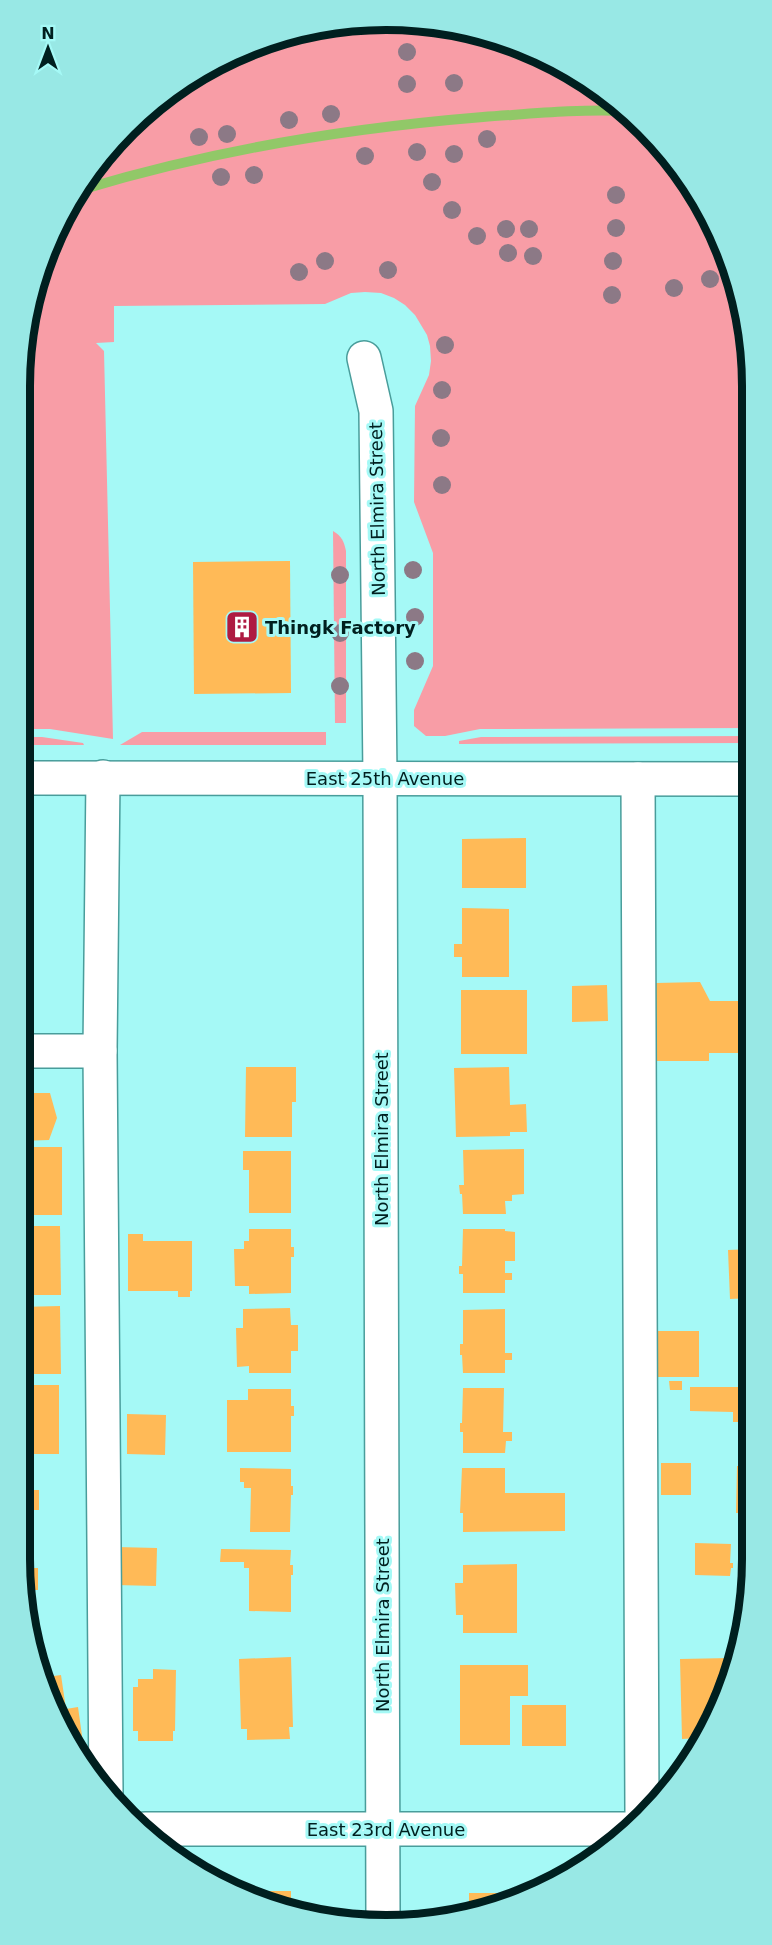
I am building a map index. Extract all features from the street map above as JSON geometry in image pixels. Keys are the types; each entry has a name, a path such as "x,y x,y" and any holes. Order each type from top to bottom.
{"street":[{"name":"North Elmira Street","path":"364,358 376,411 380,777 382,1915"},
{"path":"103,777 100,1051 106,1778"},
{"name":"East 25th Avenue","path":"30,778 742,779"},
{"path":"638,779 642,1807"},
{"path":"30,1051 100,1051"},
{"name":"East 23rd Avenue","path":"154,1829 618,1829"}],"shaded area":[{"path":"386,30 455,37 522,57 584,90 638,134 668,169 694,208 715,250 735,317 742,386 742,728 480,729 445,736 426,736 414,726 414,710 433,666 433,553 414,502 415,406 429,375 430,346 427,335 415,315 405,305 381,293 365,292 351,293 325,304 114,306 114,342 96,343 104,351 113,739 50,729 30,729 30,386 33,340 42,294 67,229 90,188 134,134 188,90 250,57 317,37"},
{"path":"333,531 339,535 346,551 346,723 335,723"},
{"path":"142,732 326,732 326,745 120,745"},
{"path":"742,736 742,743 459,744 459,741 481,737"},
{"path":"30,737 83,743 84,745 30,745"}],"building":[{"name":"Thingk Factory","path":"290,561 291,693 194,694 193,562"},
{"path":"526,838 526,888 462,888 462,839"},
{"path":"462,908 509,909 509,977 462,977 462,957 454,957 454,944 462,944"},
{"path":"700,982 710,1001 742,1001 742,1053 709,1053 709,1061 653,1061 653,1002 656,1002 656,983"},
{"path":"607,985 608,1021 572,1022 572,986"},
{"path":"461,990 527,990 527,1054 461,1054"},
{"path":"246,1067 296,1067 296,1102 292,1102 292,1137 245,1137"},
{"path":"509,1067 510,1105 526,1104 527,1132 510,1132 510,1136 456,1137 454,1068"},
{"path":"30,1093 50,1093 57,1118 49,1140 30,1141"},
{"path":"30,1147 62,1147 62,1215 30,1215"},
{"path":"524,1149 524,1194 512,1195 512,1201 505,1201 506,1214 463,1214 459,1185 464,1185 463,1150"},
{"path":"243,1151 291,1151 291,1213 249,1213 249,1170 243,1170"},
{"path":"30,1226 60,1226 61,1295 30,1295"},
{"path":"249,1229 291,1229 291,1247 294,1247 294,1257 291,1257 291,1293 249,1294 249,1286 235,1286 234,1249 244,1249 244,1241 249,1241"},
{"path":"463,1229 505,1229 505,1231 515,1232 515,1261 505,1261 505,1273 512,1273 512,1280 505,1280 505,1293 463,1293 463,1274 459,1274 459,1266 462,1266"},
{"path":"128,1234 143,1234 143,1241 192,1241 190,1297 178,1297 178,1291 128,1291"},
{"path":"742,1249 742,1298 730,1299 728,1250"},
{"path":"60,1306 61,1374 30,1374 30,1307"},
{"path":"741,1307 742,1307 742,1374"},
{"path":"290,1308 291,1325 298,1325 298,1351 291,1351 291,1373 249,1373 249,1366 237,1367 236,1328 243,1328 243,1309"},
{"path":"505,1309 505,1353 512,1353 512,1360 505,1360 505,1373 463,1373 460,1344 463,1344 463,1310"},
{"path":"655,1331 699,1331 699,1377 655,1377"},
{"path":"669,1381 682,1381 682,1390 670,1390"},
{"path":"30,1385 59,1385 59,1454 30,1454"},
{"path":"690,1387 742,1387 742,1422 733,1422 733,1412 690,1411"},
{"path":"463,1388 504,1388 503,1432 512,1432 512,1441 506,1441 505,1453 463,1453 463,1432 460,1432 460,1423 462,1423"},
{"path":"248,1389 291,1389 291,1406 294,1406 294,1416 291,1416 291,1452 227,1452 227,1400 248,1400"},
{"path":"127,1414 166,1415 165,1455 127,1454"},
{"path":"661,1463 691,1463 691,1495 661,1495"},
{"path":"737,1466 742,1466 742,1513 736,1513"},
{"path":"240,1468 291,1469 293,1495 291,1495 290,1532 250,1532 251,1488 244,1488 244,1482 240,1482"},
{"path":"462,1468 505,1468 505,1493 565,1493 565,1531 463,1532 463,1513 460,1513"},
{"path":"30,1490 39,1490 39,1510 30,1510"},
{"path":"695,1543 731,1544 730,1563 733,1563 733,1568 731,1568 730,1576 695,1575"},
{"path":"117,1547 157,1548 156,1586 116,1585"},
{"path":"221,1549 291,1550 290,1565 293,1565 293,1575 291,1575 291,1612 249,1611 249,1568 244,1568 244,1562 220,1562"},
{"path":"517,1564 517,1633 463,1633 463,1615 456,1615 455,1583 463,1583 463,1565"},
{"path":"30,1568 38,1568 38,1590 32,1590"},
{"path":"291,1657 293,1727 289,1727 290,1739 247,1740 247,1729 241,1729 239,1659"},
{"path":"728,1658 715,1695 693,1738 682,1739 680,1659"},
{"path":"460,1665 528,1665 528,1696 510,1696 510,1745 460,1745"},
{"path":"153,1669 176,1670 173,1741 138,1741 138,1731 133,1731 133,1687 138,1687 138,1679 153,1679"},
{"path":"61,1675 66,1709 78,1707 83,1746 67,1716 50,1676"},
{"path":"522,1705 566,1705 566,1746 522,1746"},
{"path":"258,1891 291,1891 291,1902"},
{"path":"469,1893 508,1893 478,1903 469,1905"}],"waterway":[{"path":"91,187 182,163 332,134 483,117 571,111 612,111"}],"place":[{"name":"Thingk Factory","path":"242,627"}]}
